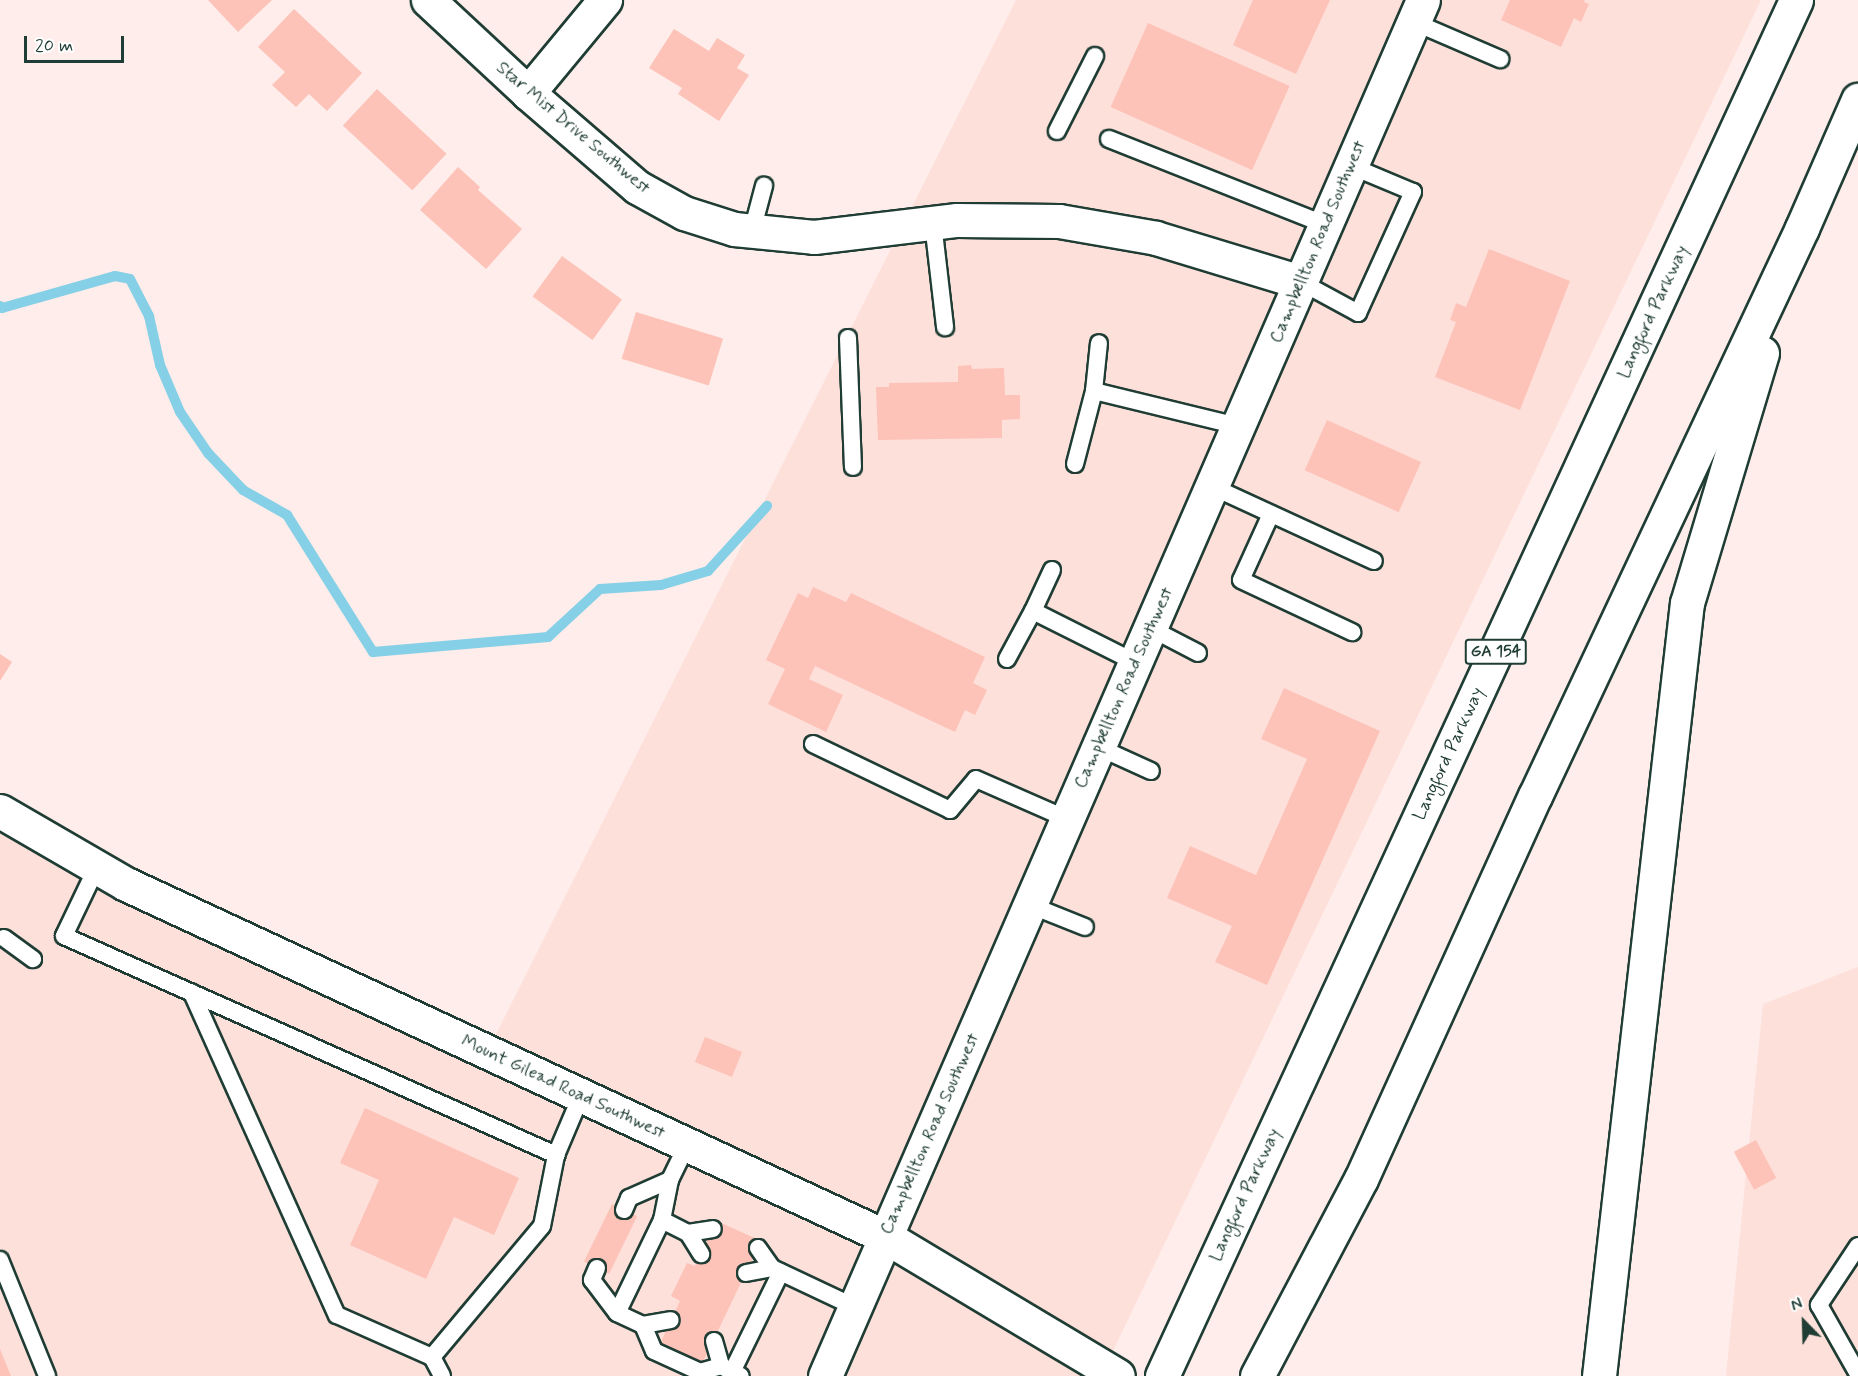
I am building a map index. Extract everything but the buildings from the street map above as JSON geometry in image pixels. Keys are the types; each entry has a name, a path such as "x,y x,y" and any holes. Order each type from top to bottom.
{"main road":[{"name":"Star Mist Drive Southwest","path":"428,0 528,93 637,187 684,213 734,229 814,237 957,220 1059,221 1156,238 1301,282"},
{"path":"528,93 605,0"},
{"name":"Langford Parkway","path":"1162,1376 1796,0"},
{"name":"Campbellton Road Southwest","path":"825,1376 1419,11"},
{"path":"1257,1376 1361,1179 1535,796 1802,228 1858,100"},
{"path":"1599,1376 1687,603 1722,478 1802,228"},
{"name":"Mount Gilead Road Southwest","path":"0,812 136,889 886,1237 1118,1376"}],"lane":[{"path":"1419,11 1500,59"},
{"path":"1057,131 1095,56"},
{"path":"1108,139 1326,225"},
{"path":"1301,282 1358,313 1413,192 1351,166"},
{"path":"752,231 764,186"},
{"path":"933,223 945,327"},
{"path":"848,338 853,467"},
{"path":"1075,464 1094,391 1099,343"},
{"path":"1094,391 1238,426"},
{"path":"1213,487 1374,561"},
{"path":"1271,514 1241,580 1352,632"},
{"path":"1007,659 1052,570"},
{"path":"1033,610 1135,663"},
{"path":"1150,628 1198,653"},
{"path":"813,744 950,810 976,779 1067,819"},
{"path":"1098,747 1151,771"},
{"path":"97,867 64,936 556,1155"},
{"path":"1030,905 1085,927"},
{"path":"4,938 33,959"},
{"path":"192,993 337,1315 432,1357 442,1376"},
{"path":"432,1357 542,1226 556,1155 581,1096"},
{"path":"617,1313 662,1220 670,1180 687,1145"},
{"path":"624,1210 629,1198 670,1180"},
{"path":"662,1220 688,1233 701,1254"},
{"path":"688,1233 713,1229"},
{"path":"1858,1246 1819,1305 1858,1374"},
{"path":"758,1248 776,1270 855,1307"},
{"path":"0,1260 47,1376"},
{"path":"597,1268 592,1280 617,1313 643,1325 671,1320"},
{"path":"746,1274 776,1270"},
{"path":"731,1371 776,1270"},
{"path":"643,1325 654,1351 700,1372 731,1371"},
{"path":"714,1341 731,1371"}],"shaded area":[{"path":"1016,0 1761,0 1101,1376 0,1376 0,833 487,1052"},
{"path":"1858,967 1858,1376 1726,1376 1763,1004"}],"waterway":[{"path":"0,306 2,308 115,276 130,279 149,316 160,365 180,412 208,453 243,490 287,515 373,652 548,637 600,589 661,585 708,571 767,506"}]}
